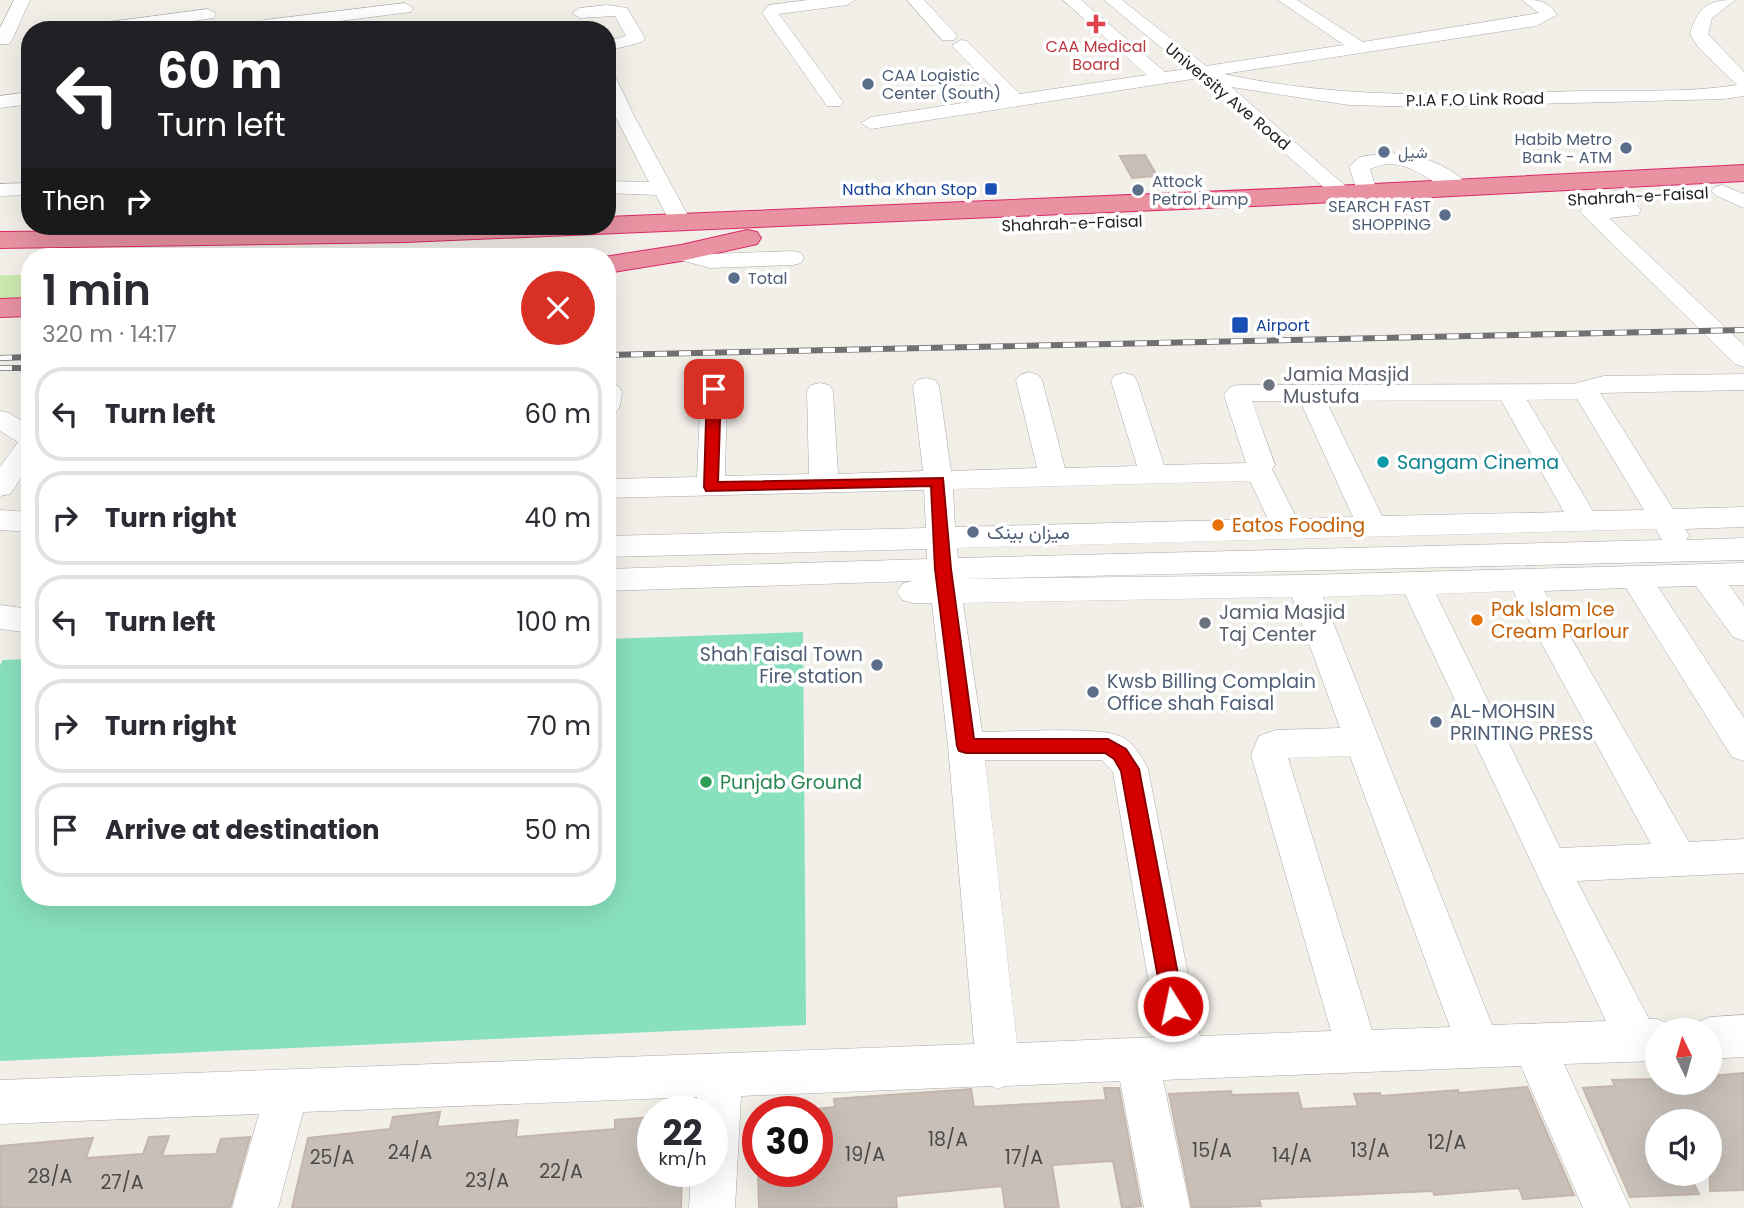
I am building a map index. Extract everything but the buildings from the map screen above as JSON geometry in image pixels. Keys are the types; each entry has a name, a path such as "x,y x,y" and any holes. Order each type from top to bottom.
{"highway":[{"name":"Shahrah-e-Faisal","path":"616,228 1744,173"},
{"name":"Shahrah-e-Faisal","path":"403,243 752,237 793,257 1616,197 1737,195"},
{"name":"Shahrah-e-Faisal","path":"403,243 514,235"},
{"path":"616,264 681,253 752,237"},
{"path":"0,240 403,243"},
{"path":"326,248 403,243"},
{"path":"0,262 21,261"},
{"path":"0,308 21,307"}],"street":[{"path":"1,40 22,0"},
{"path":"834,102 766,5 847,0"},
{"path":"915,0 1014,100"},
{"path":"1071,0 1161,78"},
{"name":"University Ave Road","path":"1112,0 1354,192"},
{"path":"1286,0 1360,48"},
{"path":"871,123 1161,78 1205,74 1536,21 1549,15 1543,7 1530,0"},
{"path":"1727,0 1704,16 1699,34 1704,43 1744,82"},
{"path":"284,21 344,8 404,4"},
{"path":"580,20 607,10 621,12 636,38 616,44"},
{"path":"159,21 208,15"},
{"path":"1,40 21,38"},
{"name":"P.I.A F.O Link Road","path":"1205,74 1317,97 1424,101 1724,93 1744,90"},
{"path":"0,102 21,99"},
{"path":"616,100 681,223"},
{"path":"616,187 662,188"},
{"path":"0,190 21,189"},
{"path":"1616,197 1630,210 1591,212 1744,359"},
{"path":"681,253 699,260 718,261 793,257"},
{"path":"1029,380 1053,477"},
{"path":"1124,381 1153,474"},
{"path":"616,489 1252,472 1261,465 1237,395 1241,392 1509,392 1585,390 1604,384 1744,382"},
{"path":"926,386 998,1067"},
{"path":"711,487 714,389"},
{"path":"1585,390 1684,551"},
{"path":"820,391 824,485"},
{"path":"1309,392 1371,527"},
{"path":"1509,392 1585,522"},
{"path":"0,419 21,432"},
{"path":"0,487 21,458"},
{"path":"1258,469 1287,528"},
{"path":"616,547 1744,517"},
{"path":"0,520 21,521"},
{"path":"1449,525 1468,557"},
{"path":"616,601 945,580 1468,557 1744,549"},
{"path":"616,580 945,580 1303,586 1744,574"},
{"path":"1704,575 1744,629"},
{"path":"1634,576 1744,747"},
{"path":"1522,580 1679,859"},
{"path":"1415,582 1549,865 1645,1036"},
{"path":"1303,586 1479,1047"},
{"path":"0,596 21,598"},
{"path":"0,617 21,620"},
{"path":"1358,1052 1269,755 1271,746 1276,744 1363,741"},
{"path":"966,746 1108,746 1120,754 1130,769 1183,1059"},
{"path":"1549,865 1744,856"},
{"path":"1722,1037 1744,1036"},
{"path":"0,1102 998,1067 1645,1040"},
{"path":"1533,1045 1607,1208"},
{"path":"1138,1061 1167,1208"},
{"path":"712,1208 720,1077"},
{"path":"256,1208 287,1092"}],"green space":[{"path":"0,275 21,275 21,303 0,304"},
{"name":"Punjab Ground","path":"803,632 806,1025 0,1061 0,665 3,660 21,659 21,906 616,906 616,639"}],"railway":[{"path":"616,355 1744,330"},
{"path":"0,358 21,357"},
{"path":"0,368 21,368"}],"place":[{"name":"CAA Medical Board","path":"1096,24"},
{"name":"CAA Logistic Center (South)","path":"868,84"},
{"name":"Habib Metro Bank - ATM","path":"1626,148"},
{"name":"شیل","path":"1384,152"},
{"name":"Natha Khan Stop","path":"991,189"},
{"name":"Attock Petrol Pump","path":"1138,190"},
{"name":"SEARCH FAST SHOPPING","path":"1445,215"},
{"name":"Total","path":"734,278"},
{"name":"Airport","path":"1240,325"},
{"name":"Jamia Masjid Mustufa","path":"1269,385"},
{"name":"Sangam Cinema","path":"1383,462"},
{"name":"Eatos Fooding","path":"1218,525"},
{"name":"میزان بینک","path":"973,532"},
{"name":"Pak Islam Ice Cream Parlour","path":"1477,620"},
{"name":"Jamia Masjid Taj Center","path":"1205,623"},
{"name":"Shah Faisal Town Fire station","path":"877,665"},
{"name":"Kwsb Billing Complain Office shah Faisal","path":"1093,692"},
{"name":"AL-MOHSIN PRINTING PRESS","path":"1436,722"},
{"name":"Punjab Ground","path":"706,782"}],"route":[{"path":"714,389 711,487 938,481 943,569 966,746 1108,746 1120,754 1130,769 1173,1006"}]}
